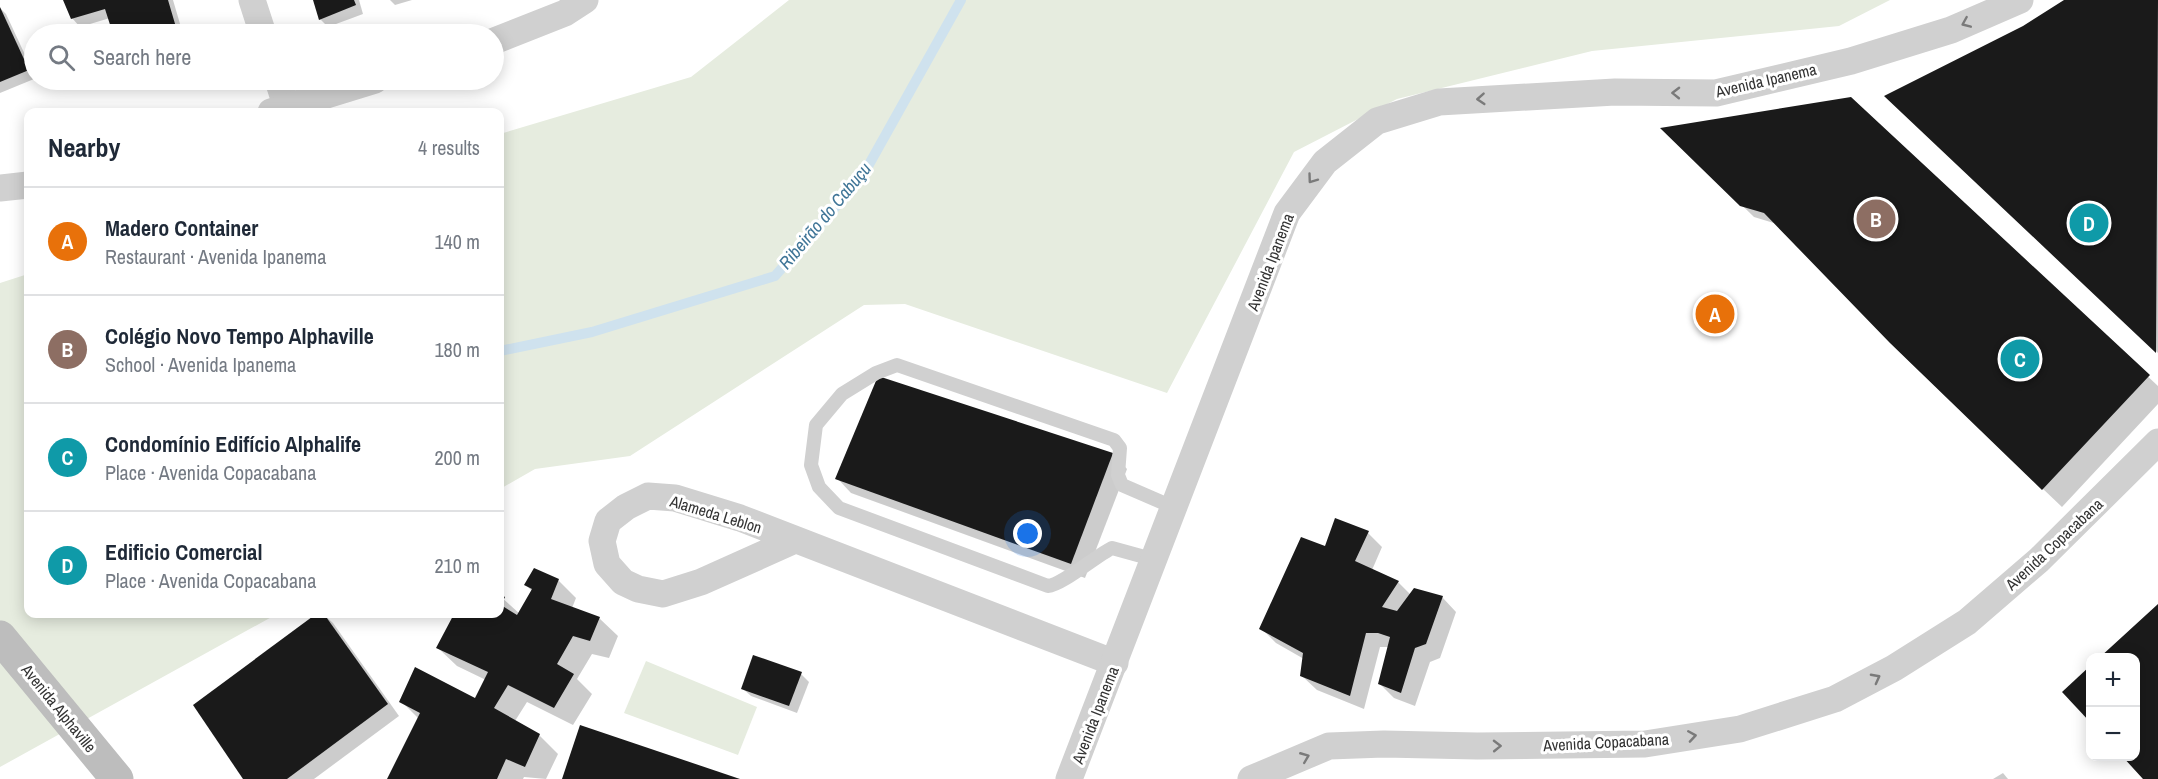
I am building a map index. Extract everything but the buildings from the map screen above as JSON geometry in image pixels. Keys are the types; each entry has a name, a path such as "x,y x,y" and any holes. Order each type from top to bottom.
{"main road":[{"name":"Avenida Alphaville","path":"0,637 117,779"}],"street":[{"path":"252,0 260,24"},
{"path":"504,37 565,13 585,0"},
{"name":"Avenida Ipanema","path":"1070,779 1152,559 1175,508 1287,213 1325,162 1377,121 1439,102 1615,92 1716,93 1895,47 1951,30 2020,0"},
{"path":"278,90 279,108"},
{"path":"285,108 343,90"},
{"path":"0,188 24,186"},
{"name":"Avenida Copacabana","path":"1251,779 1329,747 1384,744 1477,746 1645,744 1740,729 1835,699 1894,668 1967,622 2039,560 2158,442"},
{"name":"Alameda Leblon","path":"795,540 701,582 663,594 638,589 623,582 608,564 602,541 608,521 648,496 675,498 795,540 1115,663"}],"lane":[{"path":"1152,559 1112,548 1092,559 1056,585 1048,586 839,508 819,487 811,465 816,425 842,394 876,373 897,365 1114,440 1120,448 1118,475 1122,485 1175,508"}],"shaded area":[{"path":"789,0 1890,0 1839,26 1592,51 1397,99 1294,152 1167,393 905,304 864,305 630,456 535,469 504,487 504,133 691,77"},
{"path":"24,275 24,618 270,618 0,767 0,283"},
{"path":"646,661 757,707 738,755 624,713"}],"waterway":[{"name":"Ribeirão do Cabuçu","path":"504,350 592,332 775,276 862,177 961,0"}],"place":[{"name":"Colégio Novo Tempo Alphaville","path":"1876,219"},
{"name":"Edificio Comercial","path":"2089,223"},
{"name":"Madero Container","path":"1715,314"},
{"name":"Condomínio Edifício Alphalife","path":"2020,359"}]}
